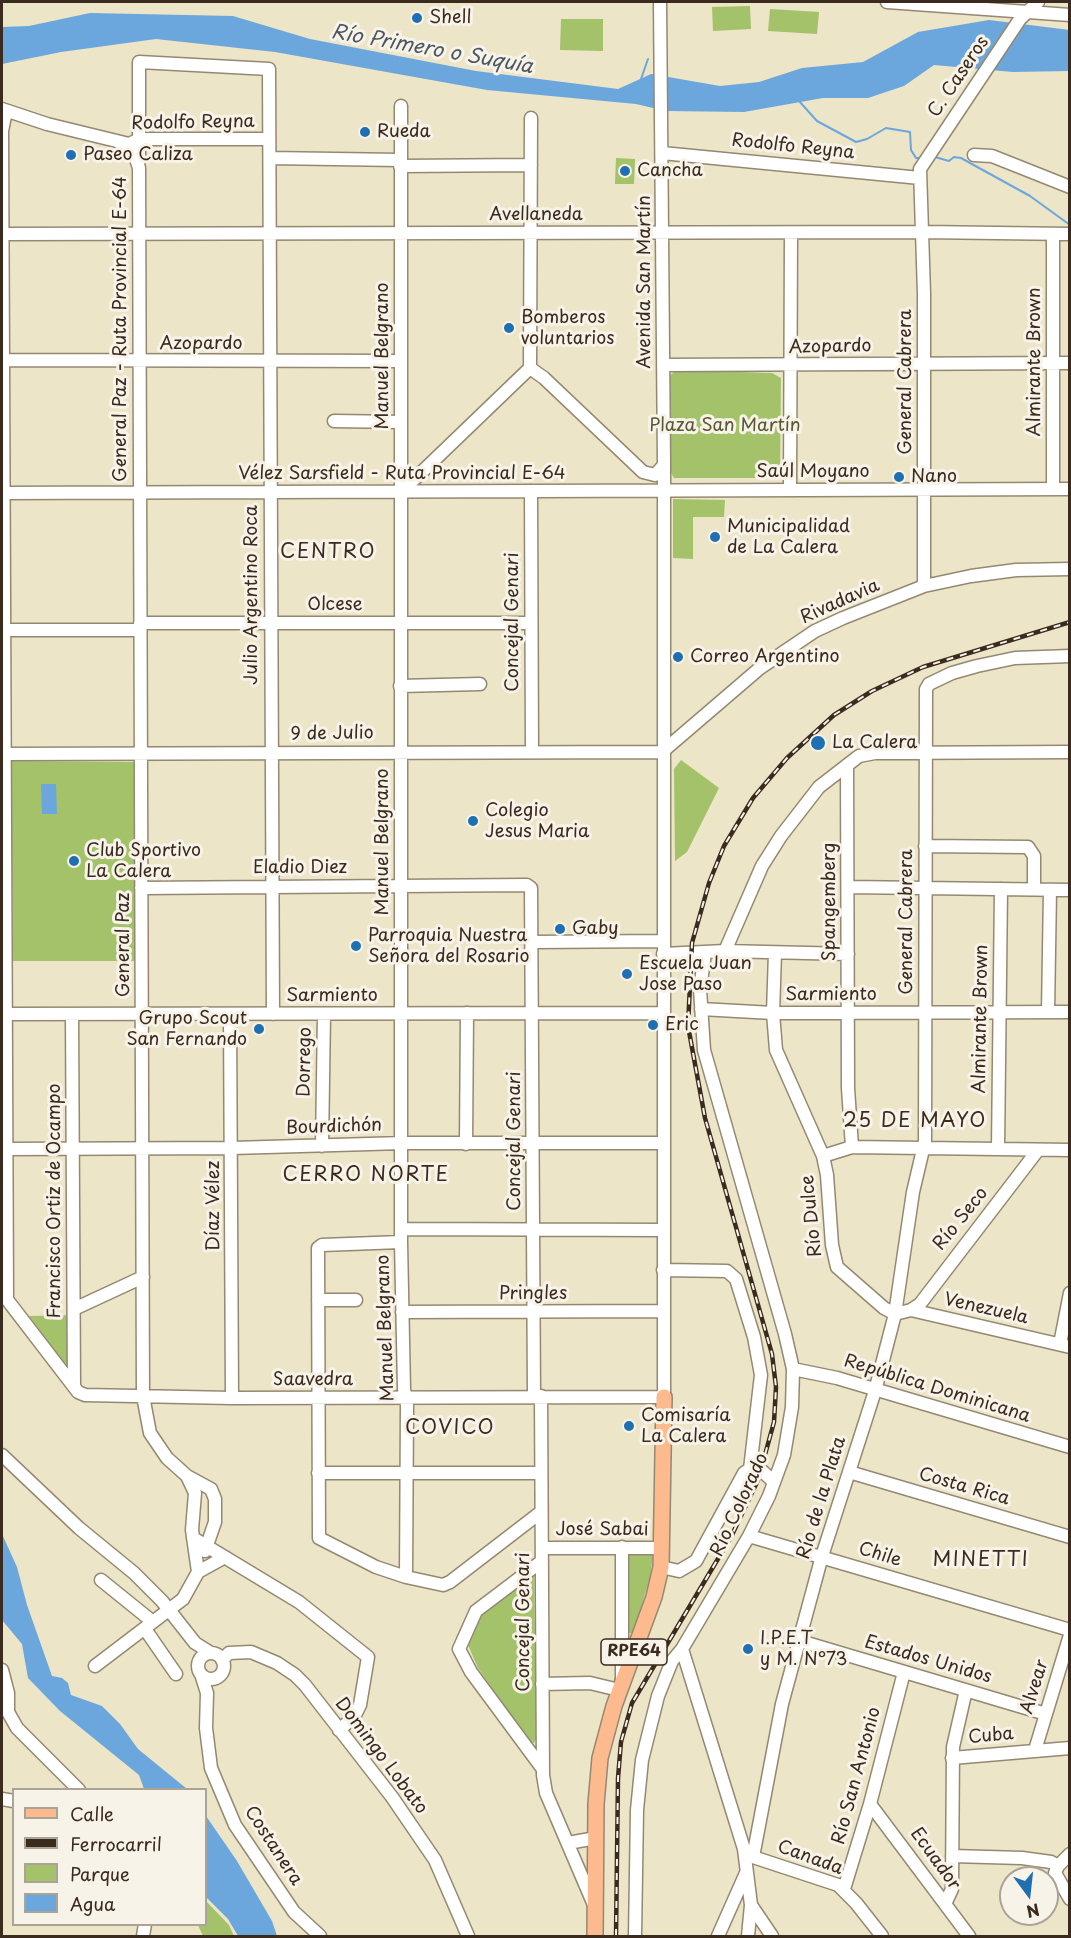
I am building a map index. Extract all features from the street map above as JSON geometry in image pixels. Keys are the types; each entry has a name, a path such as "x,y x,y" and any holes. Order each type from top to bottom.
{"main road":[{"name":"RPE64","path":"595,1936 600,1758 620,1686 654,1597 661,1567 664,1396"}],"street":[{"name":"Avenida San Martín","path":"660,2 664,491"},
{"path":"887,2 1023,15 1070,15"},
{"name":"C. Caseros","path":"920,178 922,164 1023,15 1038,2"},
{"name":"Julio Argentino Roca","path":"140,139 139,62 269,69 270,753 273,1014"},
{"name":"Manuel Belgrano","path":"401,106 399,163 403,1143 401,1242 406,1397 406,1577"},
{"path":"74,1387 4,1295 2,131 4,110 117,141"},
{"path":"401,492 530,368 531,118"},
{"path":"139,168 140,139"},
{"name":"Rodolfo Reyna","path":"117,141 129,144 140,139 269,139"},
{"name":"General Paz - Ruta Provincial E-64","path":"117,141 133,150 139,168 140,492"},
{"name":"Rodolfo Reyna","path":"662,153 920,178"},
{"path":"974,155 992,156 1070,188"},
{"path":"270,158 531,165"},
{"name":"General Cabrera","path":"920,178 923,232 924,586"},
{"name":"Avellaneda","path":"2,234 400,232 1070,234"},
{"path":"790,489 791,233"},
{"name":"Almirante Brown","path":"1053,235 1053,489"},
{"name":"Azopardo","path":"3,360 401,361"},
{"name":"Azopardo","path":"663,365 1070,363"},
{"path":"530,368 544,378 643,472 655,475 664,465"},
{"path":"334,421 401,422"},
{"path":"638,491 645,486 643,472"},
{"name":"Saúl Moyano","path":"664,491 1070,489"},
{"name":"Concejal Genari","path":"531,491 532,752"},
{"name":"Vélez Sarsfield - Ruta Provincial E-64","path":"2,493 664,491"},
{"name":"RPE64","path":"664,491 662,752 664,1396"},
{"name":"General Paz","path":"95,1666 183,1599 198,1572 215,1522 215,1499 210,1489 187,1476 167,1458 150,1433 145,1418 143,1396 140,492"},
{"name":"Rivadavia","path":"662,752 682,732 760,668 815,631 924,586 994,572 1070,569"},
{"name":"Olcese","path":"3,630 270,623 531,623"},
{"name":"General Cabrera","path":"923,1149 924,696 930,684 952,673 1015,658 1070,656"},
{"path":"400,686 480,684"},
{"path":"663,721 668,730 682,732"},
{"name":"9 de Julio","path":"2,754 662,752"},
{"path":"725,951 762,866 781,836 819,787 847,765 867,754 1070,752"},
{"name":"Spangemberg","path":"847,765 848,1088 852,1147"},
{"path":"925,846 1028,847 1034,856 1034,889"},
{"name":"Eladio Diez","path":"141,888 527,885 531,888"},
{"path":"849,887 1070,890"},
{"name":"Concejal Genari","path":"531,888 534,1013 533,1312 542,1473 542,1768 546,1793 595,1906"},
{"name":"Almirante Brown","path":"998,1149 1001,889"},
{"path":"1048,1012 1050,890"},
{"path":"533,942 663,948 705,953 725,951 848,954"},
{"name":"Río Dulce","path":"775,952 773,1013 776,1050 823,1156 827,1175 831,1245 837,1267 884,1308 895,1314"},
{"name":"Río Colorado","path":"634,1936 637,1810 642,1760 658,1696 672,1661 682,1649 749,1536 774,1482 788,1437 793,1369 704,1050 700,989 705,953"},
{"name":"Sarmiento","path":"702,1009 773,1013 1070,1012"},
{"path":"466,1144 467,1013"},
{"name":"Sarmiento","path":"4,1014 663,1013"},
{"name":"Díaz Vélez","path":"231,1014 232,1398"},
{"name":"Dorrego","path":"322,1146 324,1014"},
{"name":"Francisco Ortiz de Ocampo","path":"72,1015 74,1387"},
{"name":"Bourdichón","path":"5,1152 143,1146 232,1148 403,1143 663,1143"},
{"path":"823,1156 852,1147 1070,1150"},
{"name":"Río de la Plata","path":"772,1936 751,1905 746,1873 748,1853 782,1704 822,1556 875,1391 895,1314 913,1192 923,1149"},
{"name":"Río Seco","path":"911,1310 920,1304 1038,1150"},
{"path":"401,1229 663,1230"},
{"path":"401,1242 319,1246 319,1538 366,1562 406,1577 437,1585 450,1582 541,1512"},
{"path":"661,1567 679,1571 696,1561 741,1477 750,1469 761,1375 754,1337 736,1279 727,1271 663,1270"},
{"path":"74,1309 143,1277"},
{"path":"1065,1346 1070,1293"},
{"path":"318,1300 356,1300"},
{"name":"Venezuela","path":"895,1314 911,1310 1065,1346"},
{"name":"Pringles","path":"402,1312 663,1311"},
{"name":"República Dominicana","path":"793,1369 814,1372 1070,1448"},
{"name":"Saavedra","path":"74,1387 85,1395 232,1398 664,1396"},
{"name":"Costanera","path":"2,1455 79,1528 134,1573 170,1610 195,1643 216,1656"},
{"path":"750,1469 761,1470 774,1482"},
{"name":"Costa Rica","path":"849,1472 1070,1537"},
{"path":"318,1473 542,1473"},
{"path":"187,1476 196,1498 193,1538 198,1555 198,1572 225,1557"},
{"name":"Chile","path":"749,1536 1070,1632"},
{"path":"193,1538 299,1602 368,1657 360,1705 354,1717 339,1730"},
{"path":"542,1684 590,1683 620,1686 622,1547"},
{"name":"José Sabai","path":"542,1554 622,1547 662,1548"},
{"path":"542,1554 476,1611 459,1649 471,1672 542,1768"},
{"path":"100,1580 149,1625 176,1674"},
{"name":"Alvear","path":"1035,1750 1070,1632"},
{"path":"622,1638 638,1641"},
{"name":"Estados Unidos","path":"800,1641 1046,1713"},
{"name":"Costanera","path":"195,1643 207,1693 206,1736 211,1768 235,1825 294,1912 320,1936"},
{"path":"682,1649 748,1853"},
{"name":"Domingo Lobato","path":"216,1656 240,1650 251,1652 277,1664 295,1675 305,1685 392,1797 435,1860 468,1936"},
{"path":"207,1693 224,1668 216,1656 203,1656 200,1669 208,1678 217,1677"},
{"path":"2,1670 9,1693 9,1712 17,1728 77,1788"},
{"name":"Río San Antonio","path":"844,1889 870,1804 904,1672"},
{"path":"945,1904 952,1889 952,1758 966,1690"},
{"name":"Cuba","path":"952,1758 1070,1748"},
{"name":"Ecuador","path":"870,1804 971,1936"},
{"path":"568,1843 596,1838"},
{"name":"Canada","path":"748,1853 844,1889 882,1936"},
{"path":"952,1856 1022,1857 1051,1862 1058,1866 1070,1854"},
{"path":"718,1936 746,1873"},
{"path":"1059,1880 1070,1899"},
{"path":"748,1936 751,1905"},
{"path":"971,1936 980,1936"}],"green space":[{"path":"750,6 751,29 713,31 712,7"},
{"path":"770,9 819,12 817,34 768,31"},
{"path":"561,19 603,19 603,51 560,50"},
{"name":"Cancha","path":"616,158 635,159 634,184 615,184"},
{"name":"Plaza San Martín","path":"677,370 772,373 781,378 780,478 674,478 669,469 669,376"},
{"path":"673,499 725,500 724,517 693,517 693,559 673,558"},
{"path":"681,760 719,788 687,852 675,861 674,769"},
{"name":"Club Sportivo La Calera","path":"11,761 136,762 136,961 13,961"},
{"path":"69,1315 69,1365 64,1363 29,1316"},
{"path":"627,1554 653,1554 650,1578 633,1633 627,1633"},
{"path":"534,1573 536,1739 534,1743 529,1742 478,1668 467,1643 484,1612"},
{"path":"207,1902 229,1925 234,1936 203,1936 198,1926 207,1926"}],"water":[{"path":"90,13 233,16 310,39 476,71 618,89 651,74 720,86 759,82 802,68 863,62 918,32 989,20 1070,30 1069,71 1013,72 934,65 904,86 868,98 823,98 744,112 666,111 636,104 487,90 275,52 156,39 61,52 2,64 2,27 29,26"},
{"path":"41,784 56,784 57,814 42,814"},
{"path":"2,1534 17,1567 27,1605 52,1676 62,1678 68,1683 71,1695 102,1706 120,1724 138,1749 186,1788 144,1788 139,1775 60,1711 28,1678 22,1644 2,1620"},
{"path":"207,1817 237,1861 272,1921 277,1936 238,1936 228,1919 207,1898"}],"waterway":[{"path":"641,79 648,59"},
{"path":"799,101 817,121 856,142 867,139 886,128 910,132 911,150 916,158 921,158"},
{"path":"935,157 949,161 954,157 961,158 1030,196 1070,225"}],"railway":[{"path":"616,1936 618,1778 621,1742 632,1703 731,1537 758,1480 774,1422 776,1387 772,1354 705,1118 688,1026 692,943 709,883 724,846 753,798 787,758 834,715 872,691 923,667 1070,622"}],"place":[{"name":"Shell","path":"417,18"},
{"name":"Rueda","path":"365,132"},
{"name":"Paseo Caliza","path":"71,155"},
{"name":"Cancha","path":"625,171"},
{"name":"Bomberos voluntarios","path":"509,328"},
{"name":"Nano","path":"899,477"},
{"name":"Municipalidad de La Calera","path":"715,537"},
{"name":"Correo Argentino","path":"678,657"},
{"name":"La Calera","path":"818,743"},
{"name":"Colegio Jesus Maria","path":"473,821"},
{"name":"Club Sportivo La Calera","path":"74,861"},
{"name":"Gaby","path":"560,929"},
{"name":"Parroquia Nuestra Señora del Rosario","path":"356,946"},
{"name":"Escuela Juan Jose Paso","path":"627,974"},
{"name":"Eric","path":"653,1025"},
{"name":"Grupo Scout San Fernando","path":"259,1029"},
{"name":"Comisaría La Calera","path":"629,1426"},
{"name":"I.P.E.T y M. N°73","path":"748,1649"}],"district":[{"name":"CENTRO","path":"328,552"},
{"name":"25 DE MAYO","path":"915,1121"},
{"name":"CERRO NORTE","path":"366,1175"},
{"name":"COVICO","path":"450,1428"},
{"name":"MINETTI","path":"981,1560"}],"water label":[{"name":"Río Primero o Suquía","path":"432,50"}]}
